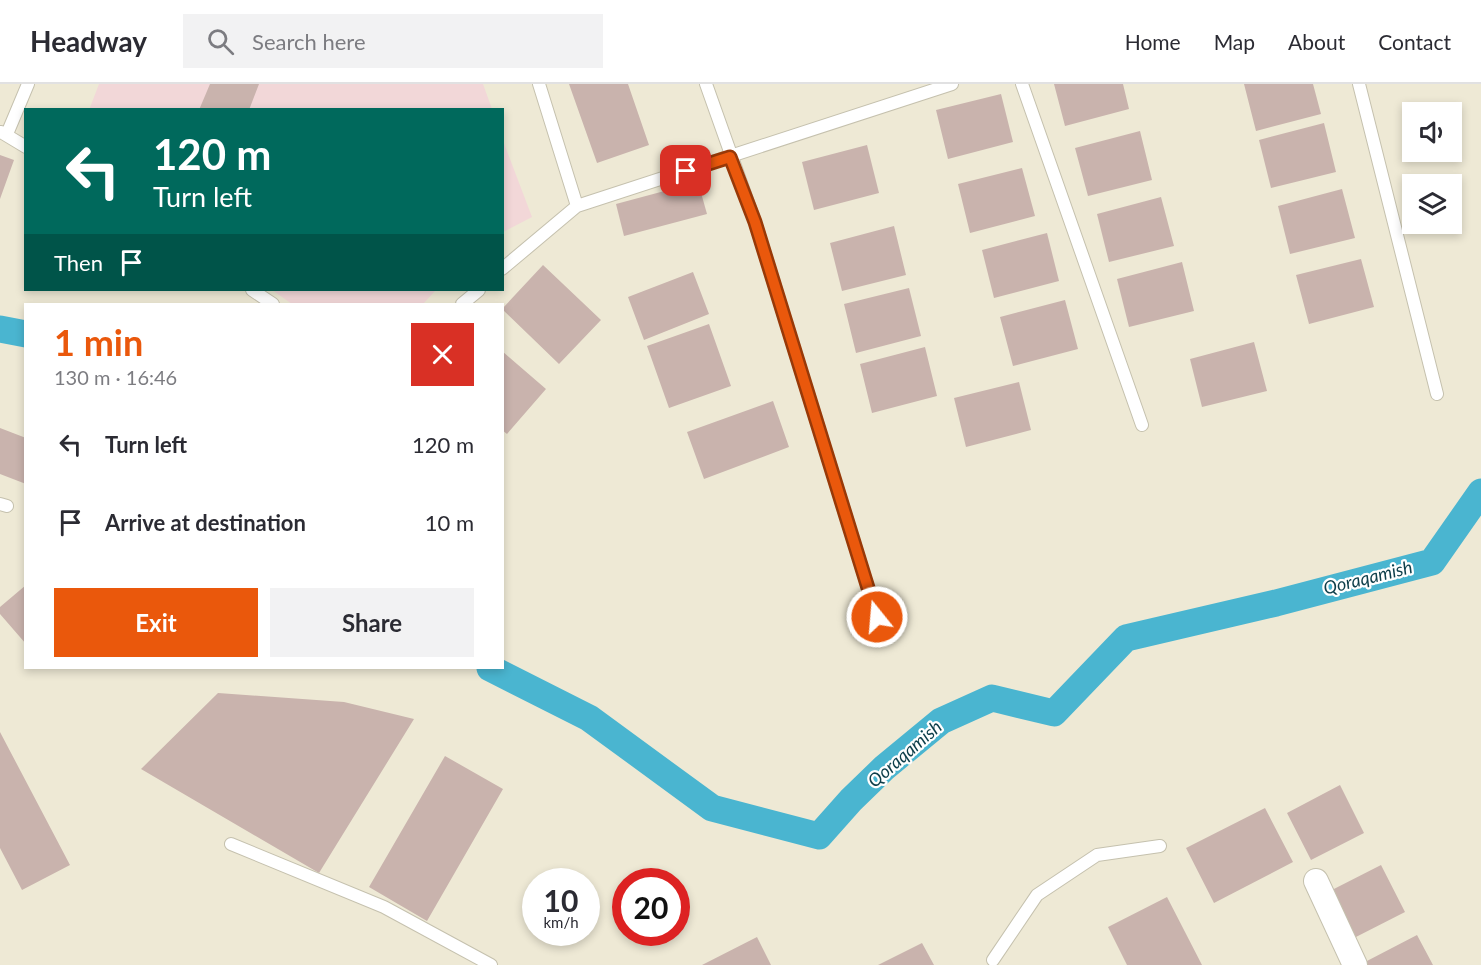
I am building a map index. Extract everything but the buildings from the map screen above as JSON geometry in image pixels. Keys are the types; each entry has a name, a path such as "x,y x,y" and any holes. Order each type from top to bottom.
{"street":[{"path":"1316,881 1355,965"}],"lane":[{"path":"24,146 4,133 28,84"},
{"path":"539,84 577,206"},
{"path":"706,84 730,157 755,222 877,617"},
{"path":"504,267 577,206 952,84"},
{"path":"1022,84 1142,425"},
{"path":"1359,84 1437,394"},
{"path":"254,291 272,303"},
{"path":"463,303 478,291"},
{"path":"231,844 384,907 491,965"},
{"path":"993,960 1037,895 1047,888 1097,855 1160,846"}],"shaded area":[{"path":"99,84 483,84 492,108 90,108"},
{"path":"504,143 532,217 504,231"},
{"path":"273,291 435,291 424,303 291,303"}],"waterway":[{"name":"Qoraqamish","path":"0,329 24,334"},
{"name":"Qoraqamish","path":"492,669 589,718 712,808 819,836 884,768 941,721 992,698 1054,713 1126,638 1276,603 1432,562 1481,492"}],"route":[{"path":"686,171 730,157 755,222 877,617"}]}
